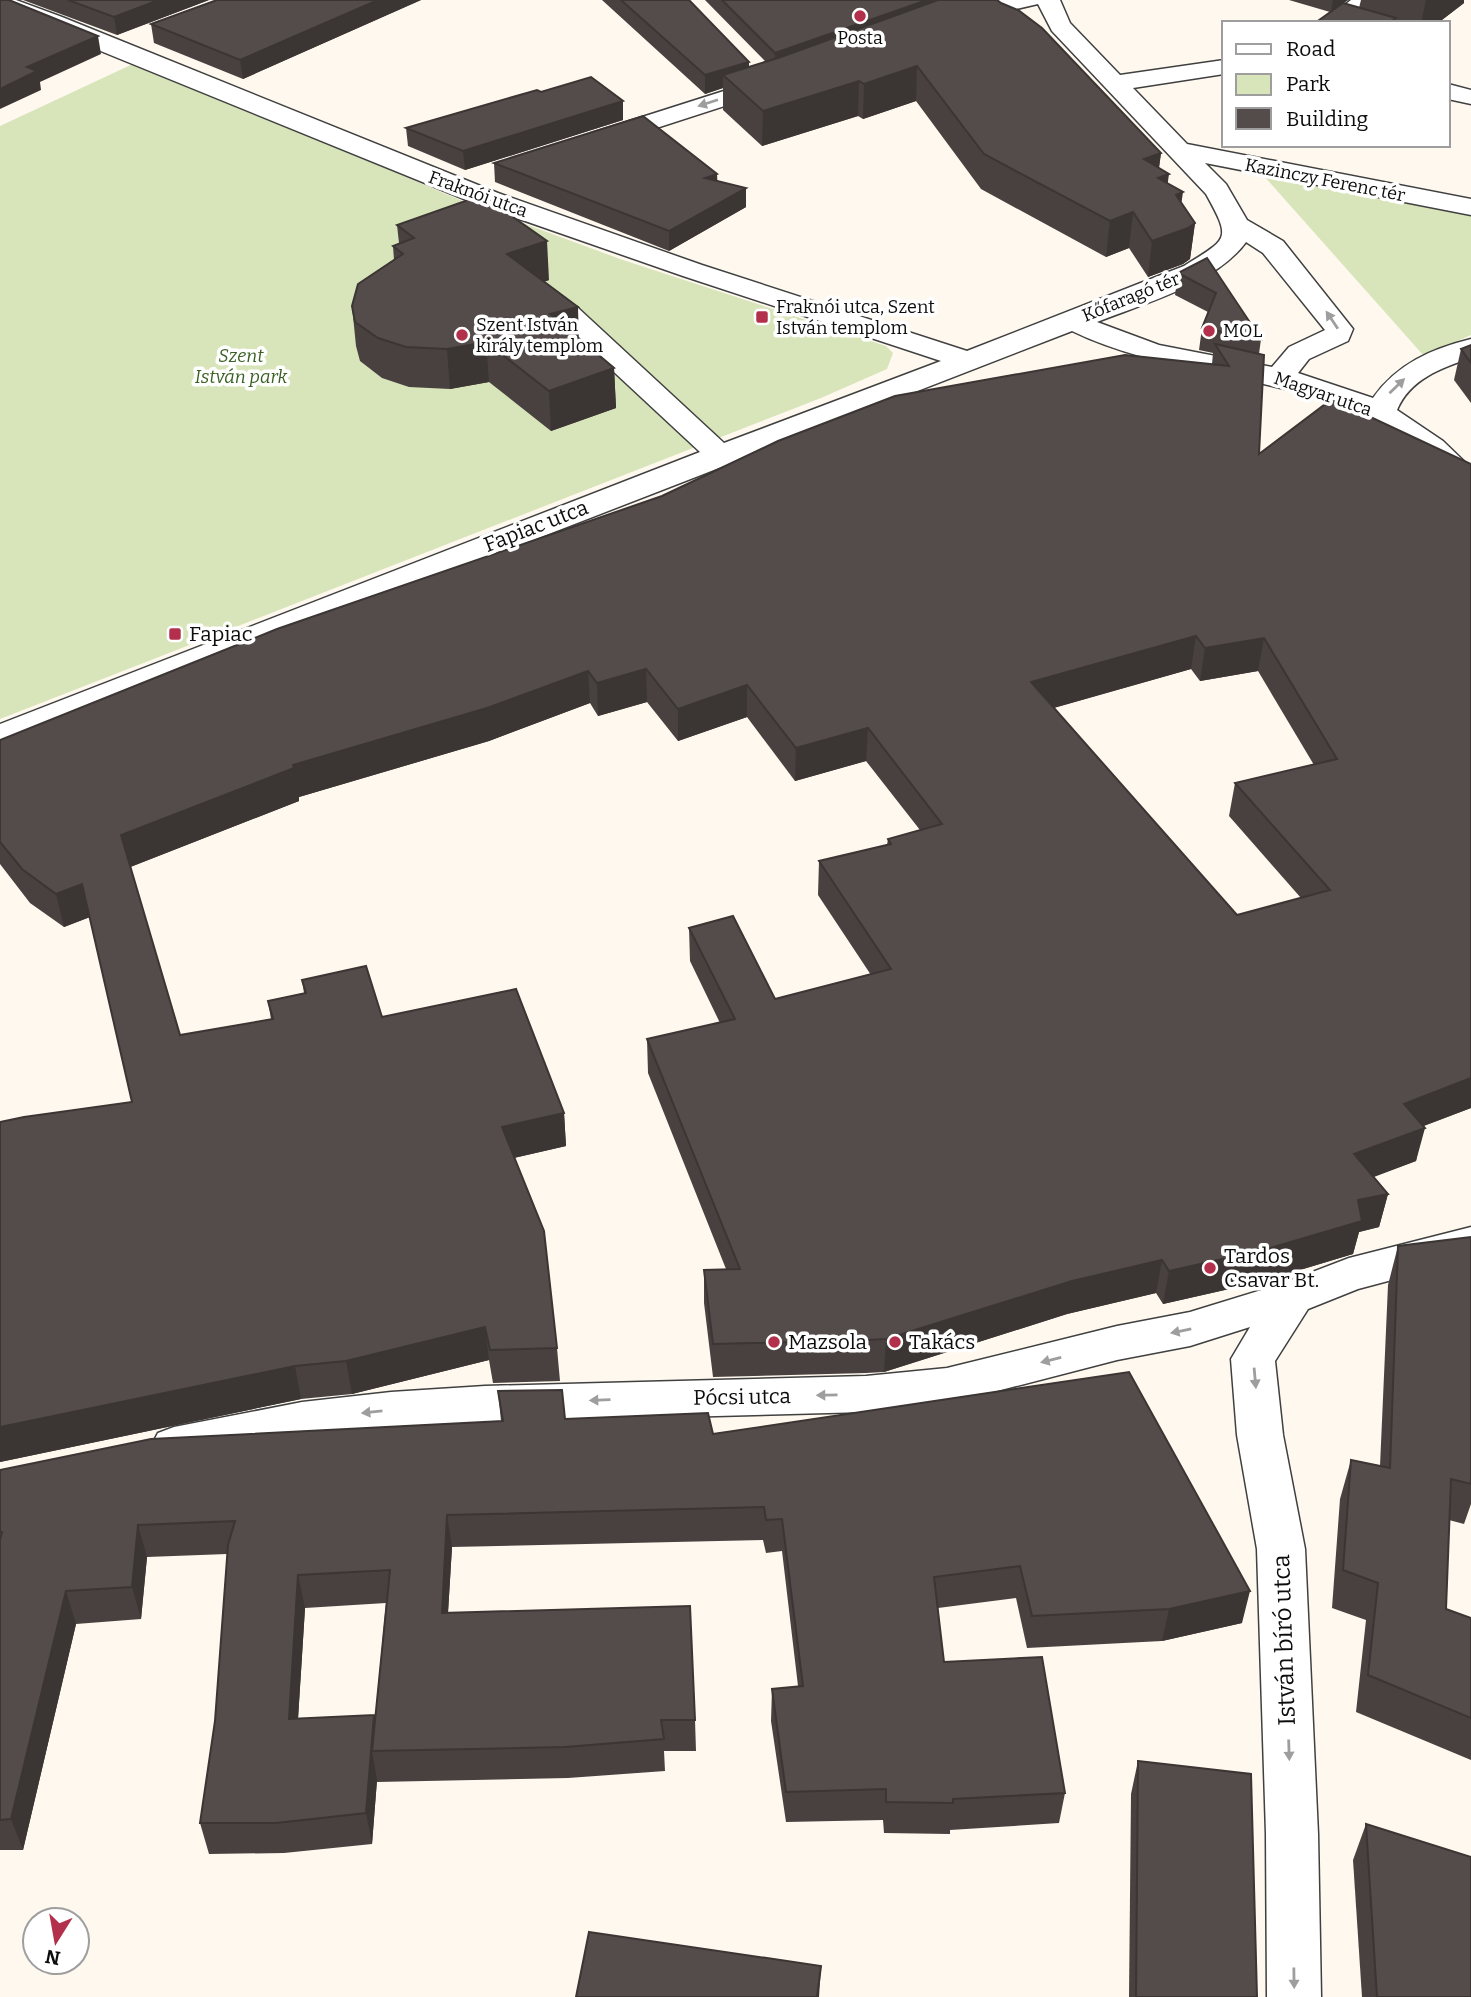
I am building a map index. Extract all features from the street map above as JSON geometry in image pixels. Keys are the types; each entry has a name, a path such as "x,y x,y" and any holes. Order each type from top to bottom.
{"street":[{"path":"924,26 984,8 1029,0"},
{"path":"1048,0 1060,26 1217,190 1237,225 1273,247 1339,329 1338,335 1331,340 1297,353 1289,360 1280,377"},
{"path":"1337,21 1366,0"},
{"name":"Fraknói utca","path":"0,2 452,185 674,265 966,360"},
{"path":"116,47 140,37"},
{"path":"1115,83 1222,67"},
{"path":"585,143 763,76 796,74"},
{"path":"1450,92 1471,97"},
{"name":"Kazinczy Ferenc tér","path":"1180,150 1471,207"},
{"path":"452,185 492,172"},
{"name":"Kőfaragó tér","path":"1073,321 1194,272 1231,247 1236,237 1237,225"},
{"path":"567,313 720,454"},
{"name":"Fapiac utca","path":"0,736 720,454 1073,321"},
{"name":"Magyar utca","path":"1073,321 1106,338 1182,361 1280,377 1330,393 1381,414 1427,443 1471,487"},
{"path":"1381,414 1387,396 1401,381 1423,366 1471,348"},
{"name":"Pócsi utca","path":"141,1453 302,1420 391,1410 485,1404 866,1394 947,1386 1117,1343 1190,1329 1293,1297 1349,1275 1471,1243"},
{"name":"István bíró utca","path":"1293,1297 1254,1359 1260,1435 1281,1549 1292,1834 1294,1997"}],"green space":[{"name":"Szent István park","path":"135,63 465,202 623,260 886,346 893,353 887,369 821,398 0,719 0,126"},
{"path":"1263,175 1471,214 1471,335 1424,356"}],"building":[{"path":"0,0 9,0 98,36 27,67 37,71 0,89"},
{"path":"68,0 159,0 114,17"},
{"path":"217,0 378,0 240,60 151,24"},
{"path":"621,0 689,0 749,62 705,75"},
{"path":"722,0 927,0 775,53"},
{"path":"938,0 997,0 1018,10 1042,28 1161,153 1144,159 1169,174 1158,178 1183,192 1176,195 1195,223 1152,241 1133,212 1110,221 984,154 917,66 864,84 859,81 763,111 723,75 781,57"},
{"path":"1343,3 1396,18 1392,21 1318,21"},
{"path":"591,77 623,101 463,151 406,128 537,90 541,92"},
{"path":"643,116 717,174 705,178 746,188 669,231 494,163"},
{"name":"Szent István király templom","path":"482,195 547,241 507,254 578,307 550,314 614,368 549,391 486,342 447,349 406,347 378,338 355,322 352,306 358,284 403,254 393,246 414,238 397,225"},
{"path":"1207,258 1261,339 1202,328 1216,293 1178,273"},
{"path":"1215,344 1264,355 1259,454 1332,399 1471,464 1471,1078 1404,1104 1425,1128 1354,1154 1388,1194 1358,1200 1362,1221 1267,1249 1169,1271 1162,1260 1072,1281 886,1339 713,1344 704,1270 740,1269 647,1039 735,1019 689,928 733,916 775,999 891,969 819,861 891,844 888,839 942,824 868,728 796,748 747,685 678,709 646,669 597,683 588,671 487,708 293,765 294,768 121,835 180,1035 273,1019 268,1001 306,993 302,980 366,966 382,1017 516,989 564,1113 502,1127 544,1231 557,1348 490,1350 485,1327 346,1361 295,1366 0,1427 0,1122 132,1102 82,884 56,894 22,869 0,842 0,740 277,629 662,496 778,441 895,396 1125,355 1229,366","holes":["1196,636 1205,648 1264,638 1337,759 1235,783 1330,890 1237,915 1031,682"]},
{"path":"1471,345 1471,363 1461,349"},
{"path":"1471,1237 1471,1484 1451,1479 1446,1609 1471,1618 1471,1718 1368,1675 1378,1583 1343,1570 1351,1460 1390,1468 1398,1246"},
{"path":"1129,1372 1250,1591 1169,1609 1032,1616 1020,1566 934,1577 944,1662 1042,1657 1065,1793 953,1799 953,1803 886,1802 886,1789 786,1792 772,1689 803,1686 782,1519 766,1520 764,1507 447,1515 442,1613 690,1606 695,1720 661,1720 664,1739 565,1747 372,1751 390,1570 298,1575 289,1719 374,1715 366,1813 276,1823 200,1823 215,1721 228,1545 235,1521 138,1525 132,1587 66,1591 11,1819 0,1820 0,1470 151,1439 503,1421 498,1391 562,1390 565,1419 708,1413 713,1434"},
{"path":"1138,1761 1251,1774 1257,1997 1136,1997"},
{"path":"1366,1824 1471,1857 1471,1997 1377,1997"},
{"path":"589,1932 821,1966 817,1997 576,1997"}],"place":[{"name":"Posta","path":"860,16"},
{"name":"Fraknói utca, Szent István templom","path":"762,317"},
{"name":"MOL","path":"1209,331"},
{"name":"Szent István király templom","path":"462,335"},
{"name":"Fapiac","path":"175,634"},
{"name":"Tardos Csavar Bt.","path":"1210,1268"},
{"name":"Mazsola","path":"774,1342"},
{"name":"Takács","path":"895,1342"}]}
